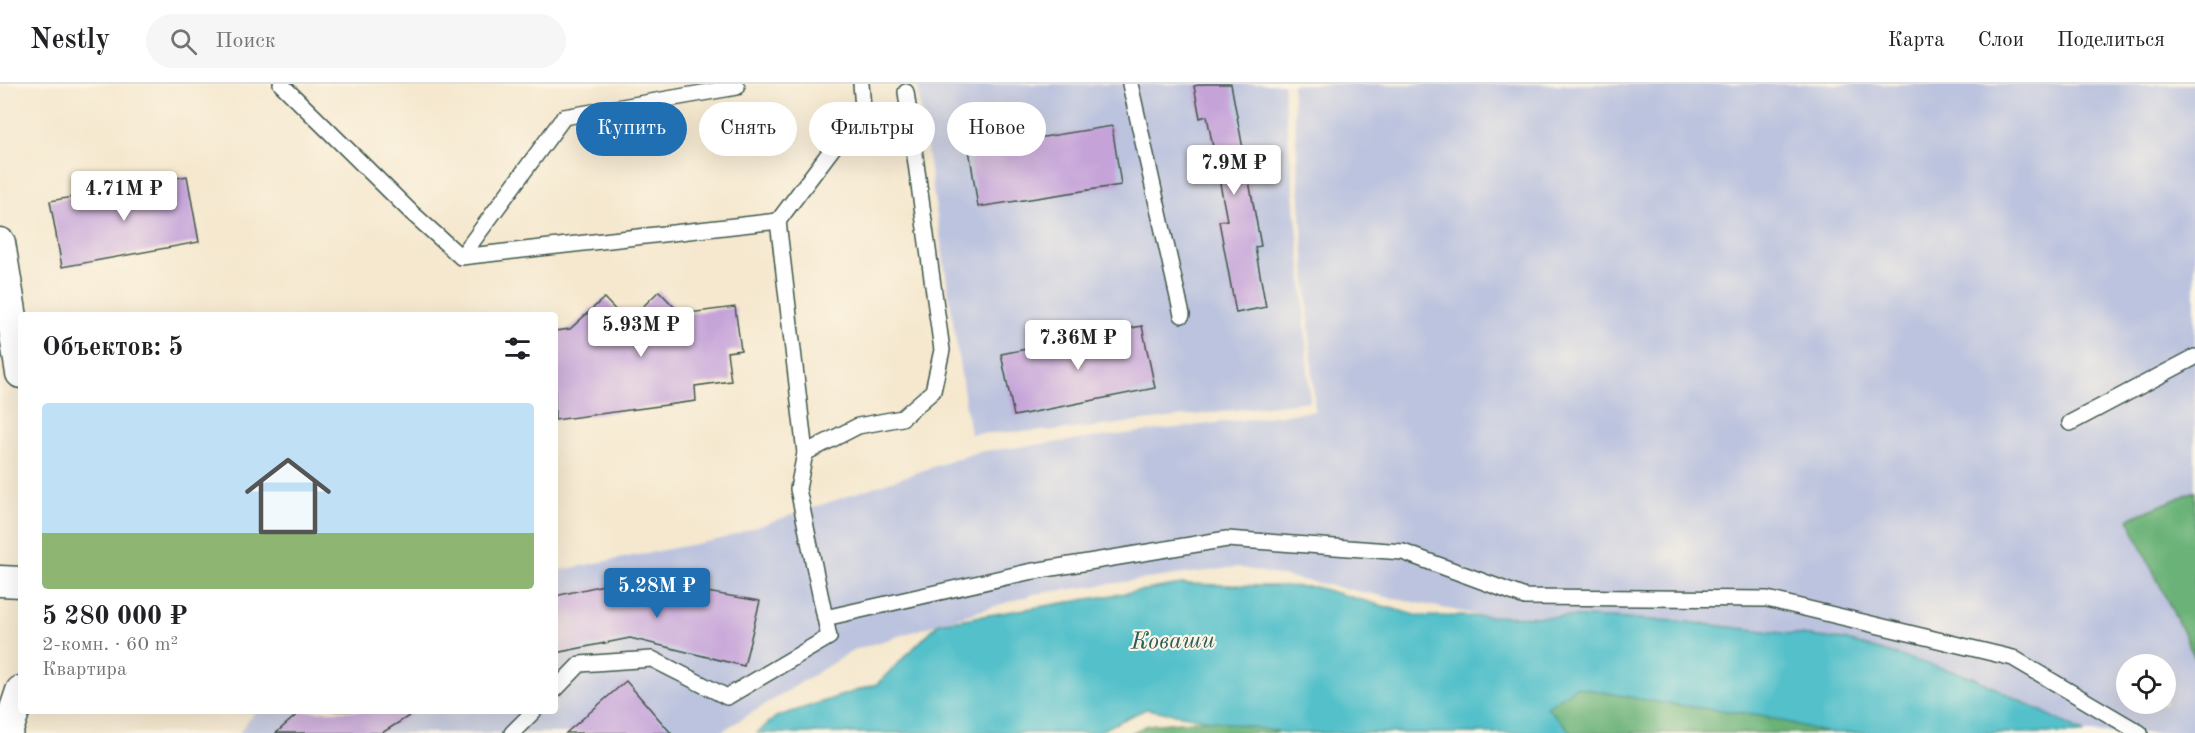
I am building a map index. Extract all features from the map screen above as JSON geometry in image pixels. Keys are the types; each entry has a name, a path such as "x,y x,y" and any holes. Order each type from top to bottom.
{"street":[{"path":"0,243 18,354"},
{"path":"0,581 18,582"},
{"path":"7,733 18,700"}],"lane":[{"path":"281,84 412,213 461,257 778,221"},
{"path":"558,687 580,664 652,659 728,697 829,637 798,489 805,453 778,221 863,108 861,84"},
{"path":"1130,84 1182,315"},
{"path":"461,257 564,117 737,87"},
{"path":"805,453 858,426 902,418 933,391 942,350 906,92"},
{"path":"2070,423 2195,357"},
{"path":"825,618 1028,572 1227,538 1392,551 1403,552 1525,597 1767,599 2002,655 2013,658 2140,733"},
{"path":"512,733 531,714"}],"shaded area":[{"path":"917,84 1283,84 1302,276 1310,401 1077,429 970,434 928,156 935,156 935,102 920,102"},
{"path":"1292,84 2195,84 2195,500 2128,519 2195,658 2195,733 1964,733 1493,618 1237,567 1034,594 854,650 719,733 239,733 254,714 558,714 558,570 721,539 977,452 1315,411"}],"green space":[{"path":"2195,491 2195,658 2128,519"},
{"path":"1576,687 1661,703 1761,715 1828,733 1571,733 1547,707"},
{"path":"1247,716 1278,733 1131,733 1148,725"}],"water":[{"name":"Коваши","path":"1182,584 1315,587 1419,616 1582,617 1677,621 1844,640 1973,677 2085,733 1828,733 1761,715 1661,703 1576,687 1547,707 1572,733 1287,733 1146,709 1096,733 757,733 776,717 877,684 939,623"}],"building":[{"path":"1231,84 1261,246 1255,247 1266,307 1236,313 1219,221 1227,220 1207,116 1200,118 1194,86"},
{"path":"1112,126 1121,185 978,207 970,156 1046,156 1046,137"},
{"path":"187,176 199,242 62,267 50,201"},
{"path":"659,291 681,314 735,307 741,350 727,352 731,381 695,386 696,401 558,420 558,331 570,329 604,298 627,322"},
{"path":"1142,326 1155,388 1014,416 1001,354"},
{"path":"630,579 760,601 744,666 630,638 558,652 558,595"},
{"path":"626,681 671,733 566,733"},
{"path":"298,714 412,714 382,733 276,733"}]}
